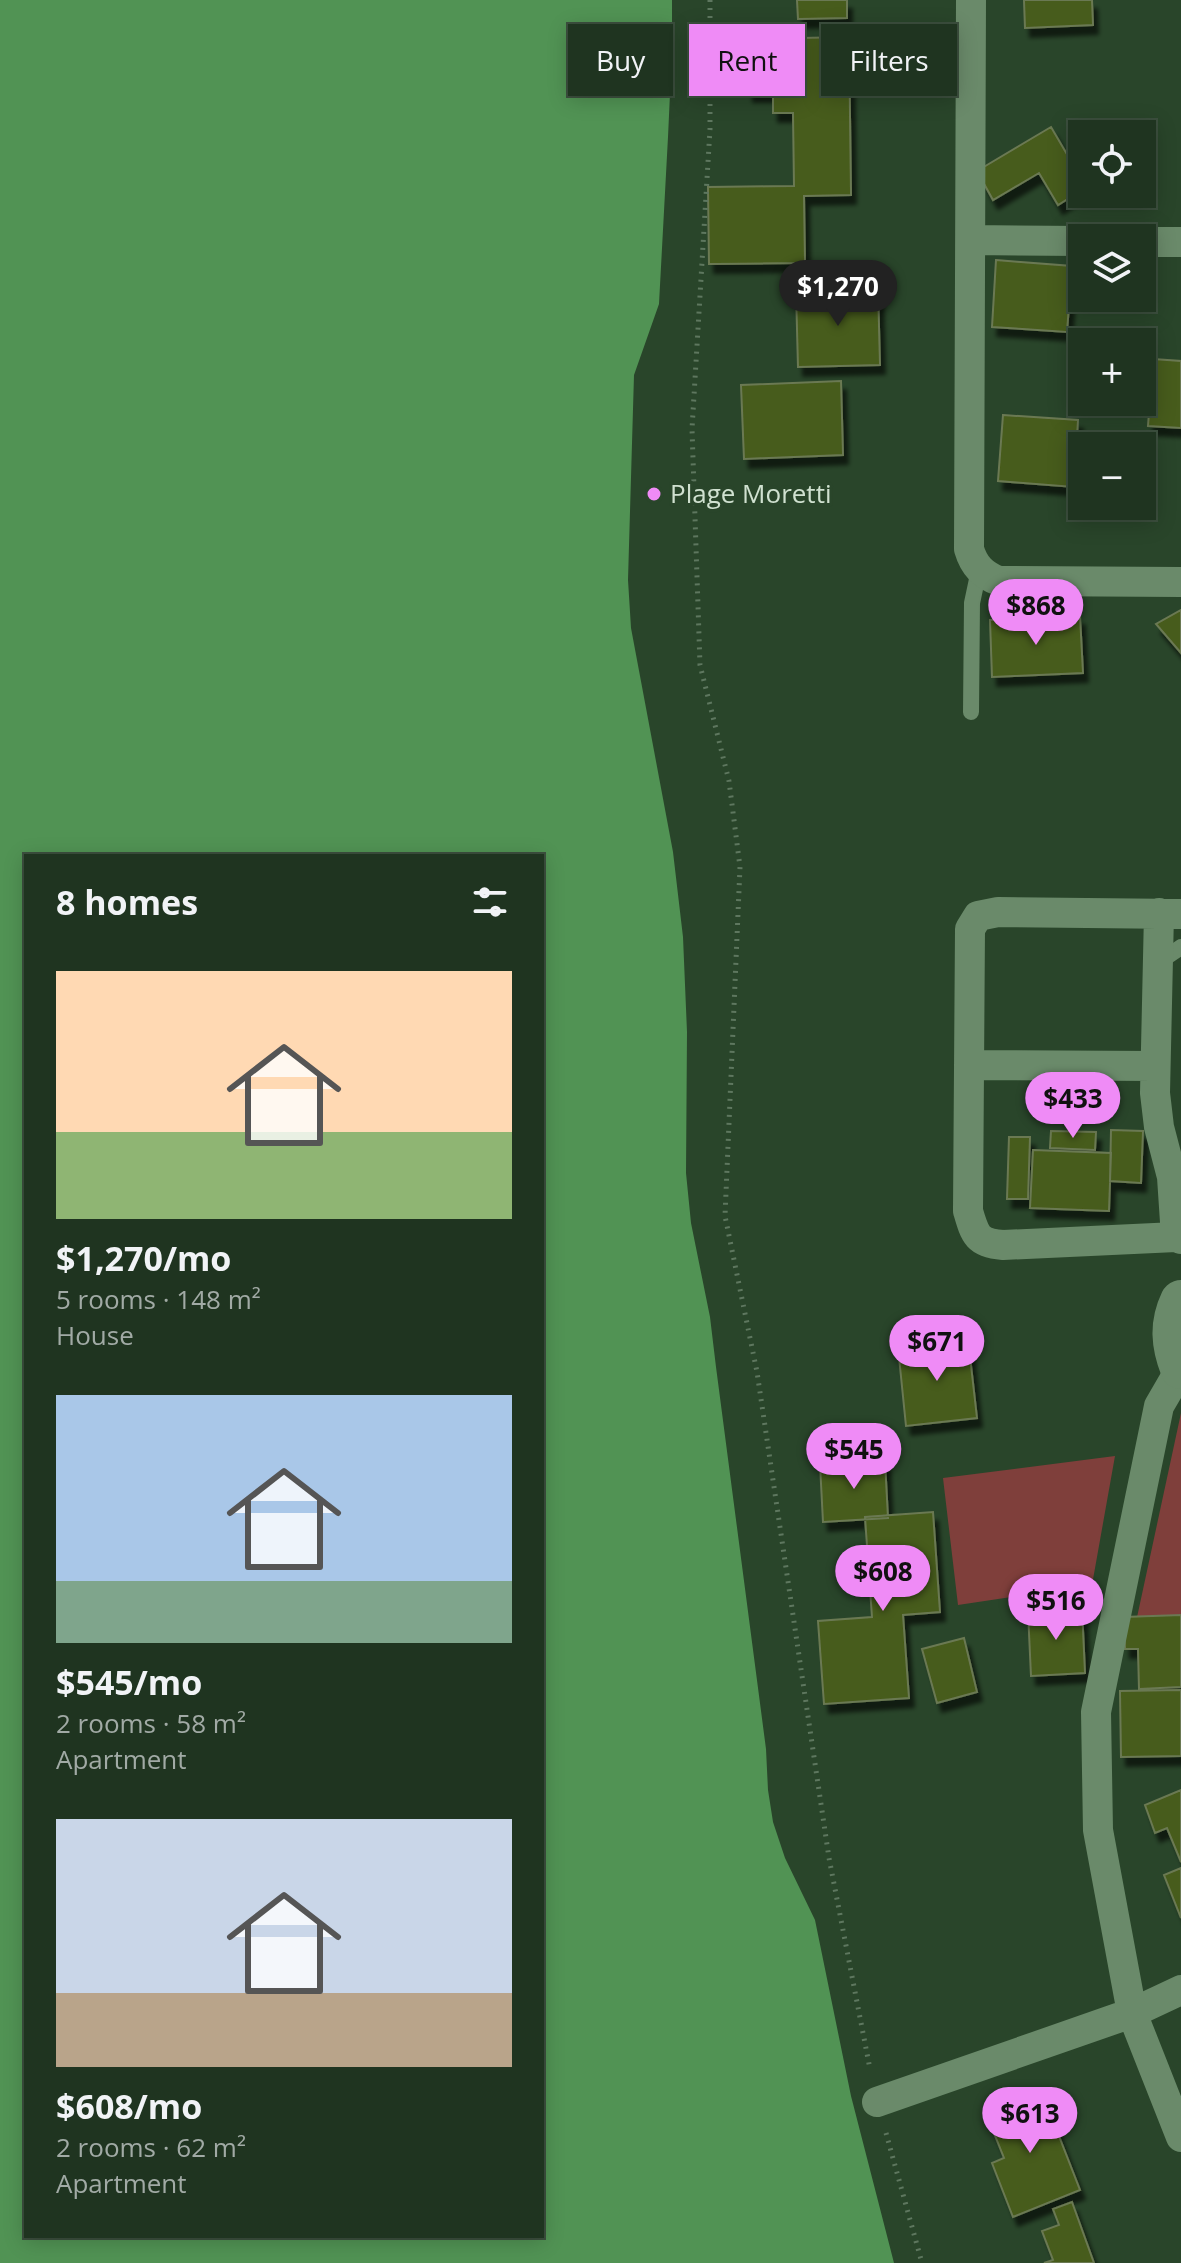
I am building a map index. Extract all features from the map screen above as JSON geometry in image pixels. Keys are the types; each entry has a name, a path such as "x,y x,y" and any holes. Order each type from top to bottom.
{"street":[{"path":"971,0 969,549 972,561 979,570 999,581 1181,582"},
{"path":"971,240 1068,241"},
{"path":"1156,242 1181,242"},
{"path":"998,912 1170,914 1170,954 1154,1066 1159,1127 1172,1177 1178,1238 987,1244 974,1233 968,1211 970,929 978,916 998,912"},
{"path":"969,1065 1154,1066"},
{"path":"1181,1301 1173,1325 1174,1347 1181,1368 1159,1406 1096,1712 1098,1830 1132,2013 1181,2137"},
{"path":"877,2102 1132,2013 1181,1990"}],"lane":[{"path":"971,712 972,603 979,570"}],"path":[{"path":"710,0 710,129 692,429 700,665 729,781 740,867 725,1216 757,1372 829,1858 877,2102 922,2263"}],"shaded area":[{"path":"0,0 672,0 672,24 568,24 568,96 670,96 659,304 634,375 628,580 631,628 673,852 683,937 687,1032 686,1173 691,1223 710,1317 766,1749 768,1790 773,1822 785,1858 815,1920 851,2096 894,2263 0,2263"},
{"path":"1181,1413 1181,1619 1136,1622"},
{"path":"1115,1456 1092,1585 958,1605 943,1478"}],"building":[{"path":"797,0 847,0 847,18 798,19"},
{"path":"1024,0 1092,0 1093,25 1025,28"},
{"path":"805,38 821,38 821,96 850,96 851,195 804,196 805,263 709,264 708,187 794,186 793,113 773,113 773,96 805,96"},
{"path":"1051,127 1068,156 1068,199 1058,205 1039,173 993,200 977,171"},
{"path":"996,260 1068,266 1067,332 992,327"},
{"path":"878,288 880,365 798,367 796,290"},
{"path":"1156,359 1181,361 1181,428 1148,426 1149,416 1156,416"},
{"path":"841,381 843,455 744,459 741,385"},
{"path":"1003,415 1078,420 1077,432 1068,432 1068,487 998,481"},
{"path":"1181,610 1181,653 1156,624"},
{"path":"1080,616 1083,673 992,677 990,620"},
{"path":"1111,1130 1143,1131 1141,1183 1110,1181"},
{"path":"1051,1131 1096,1132 1095,1150 1050,1148"},
{"path":"1009,1137 1030,1137 1028,1199 1007,1199"},
{"path":"1033,1150 1111,1153 1109,1211 1030,1208"},
{"path":"968,1339 977,1418 906,1426 898,1347"},
{"path":"885,1461 888,1518 823,1522 820,1464"},
{"path":"933,1512 940,1612 903,1615 909,1698 824,1704 818,1621 872,1617 865,1517"},
{"path":"1082,1608 1085,1673 1031,1676 1028,1611"},
{"path":"1181,1615 1181,1687 1139,1689 1138,1649 1125,1649 1124,1617"},
{"path":"964,1638 977,1692 937,1703 922,1649"},
{"path":"1181,1690 1181,1756 1121,1757 1120,1691"},
{"path":"1181,1790 1181,1862 1167,1828 1155,1833 1145,1805"},
{"path":"1181,1868 1181,1918 1164,1875"},
{"path":"1041,2090 1080,2190 1013,2217 992,2163 1004,2158 986,2113"},
{"path":"1072,2202 1094,2263 1044,2263 1053,2260 1042,2231 1059,2225 1053,2209"}],"place":[{"name":"Plage Moretti","path":"654,494"}]}
